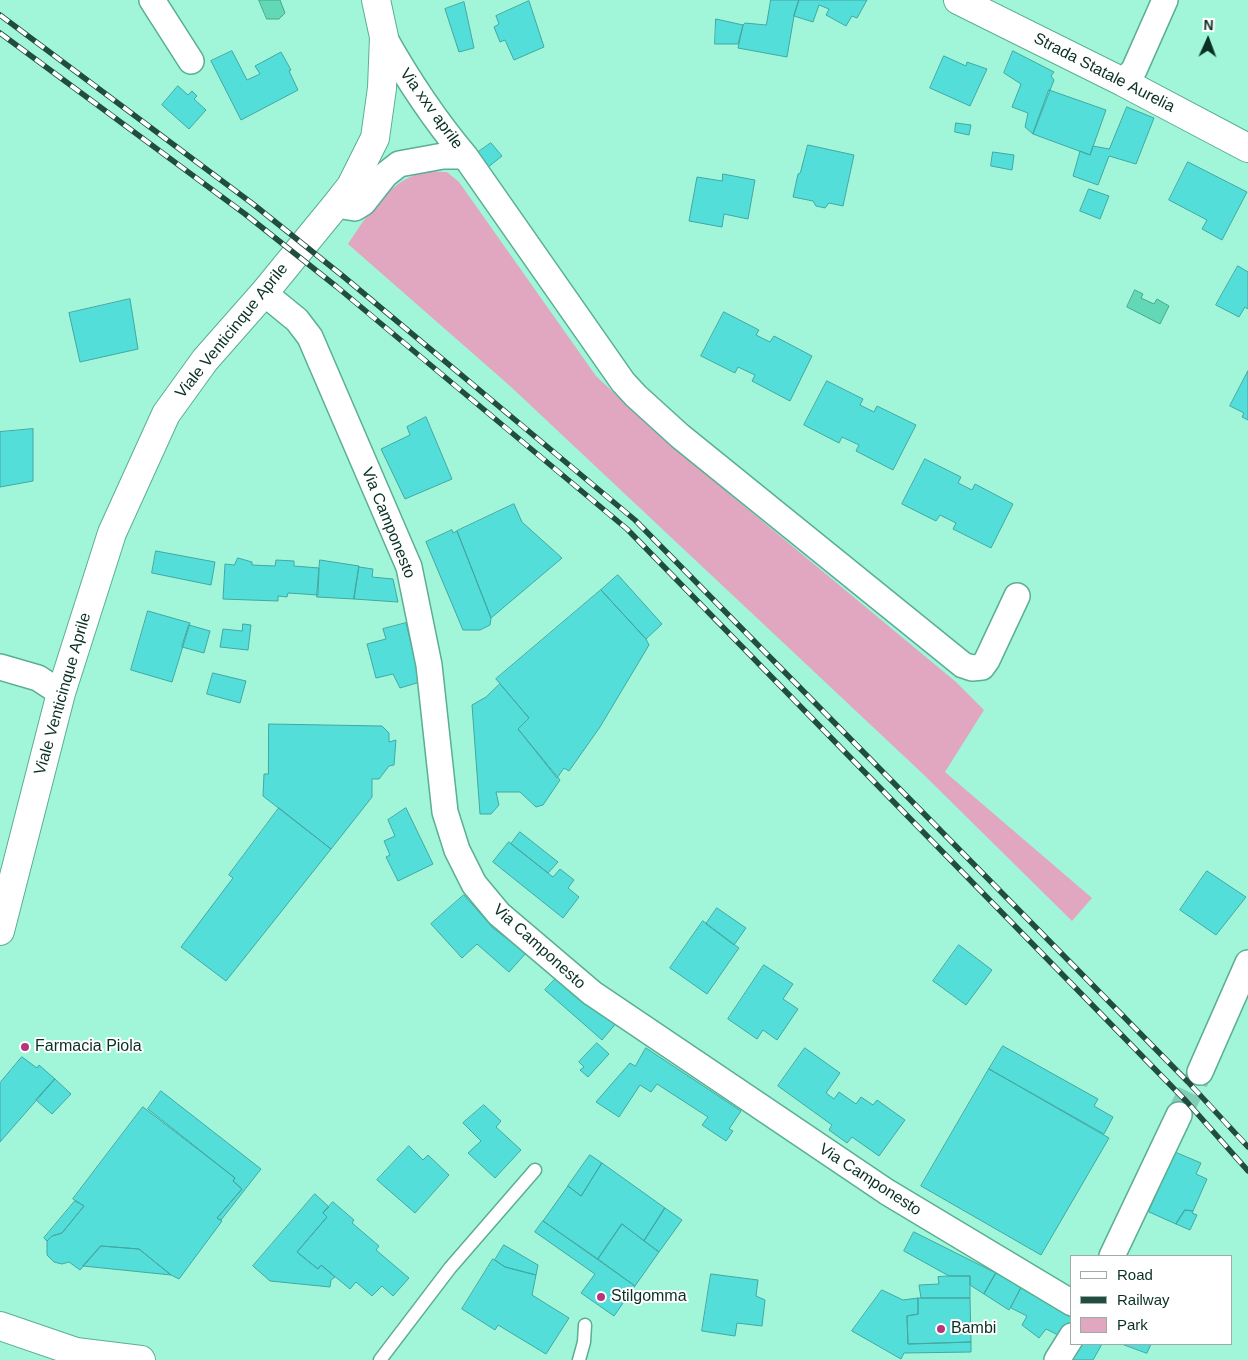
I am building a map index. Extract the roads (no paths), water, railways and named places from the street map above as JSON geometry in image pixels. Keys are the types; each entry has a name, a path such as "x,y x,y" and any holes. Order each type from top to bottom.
{"main road":[{"name":"Viale Venticinque Aprile","path":"0,931 61,693 112,533 166,414 205,360 336,206 351,186 375,138 382,88 384,38 376,0"},
{"name":"Strada Statale Aurelia","path":"958,0 1123,82 1248,148"},
{"path":"0,1326 76,1352 141,1360"},
{"path":"41,1360 76,1352"}],"street":[{"path":"152,0 191,61"},
{"path":"1123,82 1134,70 1165,0"},
{"name":"Via xxv aprile","path":"384,38 406,77 465,156"},
{"name":"Via xxv aprile","path":"336,206 355,208 363,203 385,175 399,164 443,156 465,156"},
{"path":"465,156 618,374 636,396 680,436 963,665 972,668 982,666 988,660 1017,596"},
{"name":"Via Camponesto","path":"264,292 297,320 310,337 410,567 429,665 445,812 457,850 474,884 499,914 592,993 886,1192 1070,1302"},
{"path":"0,667 38,678 61,693"},
{"path":"1200,1072 1248,963"},
{"path":"1112,1255 1179,1115"},
{"path":"1057,1360 1070,1339"}],"lane":[{"path":"380,1360 450,1268 535,1170"},
{"path":"579,1360 584,1342 585,1325"}],"tunnel":[{"path":"1179,1115 1200,1072"}],"railway":[{"path":"0,15 253,204 344,277 635,520 1188,1082 1248,1147"},
{"path":"0,33 245,214 337,287 627,529 1187,1102 1248,1171"}],"place":[{"name":"Farmacia Piola","path":"25,1047"},
{"name":"Stilgomma","path":"601,1297"},
{"name":"Bambi","path":"941,1329"}]}
